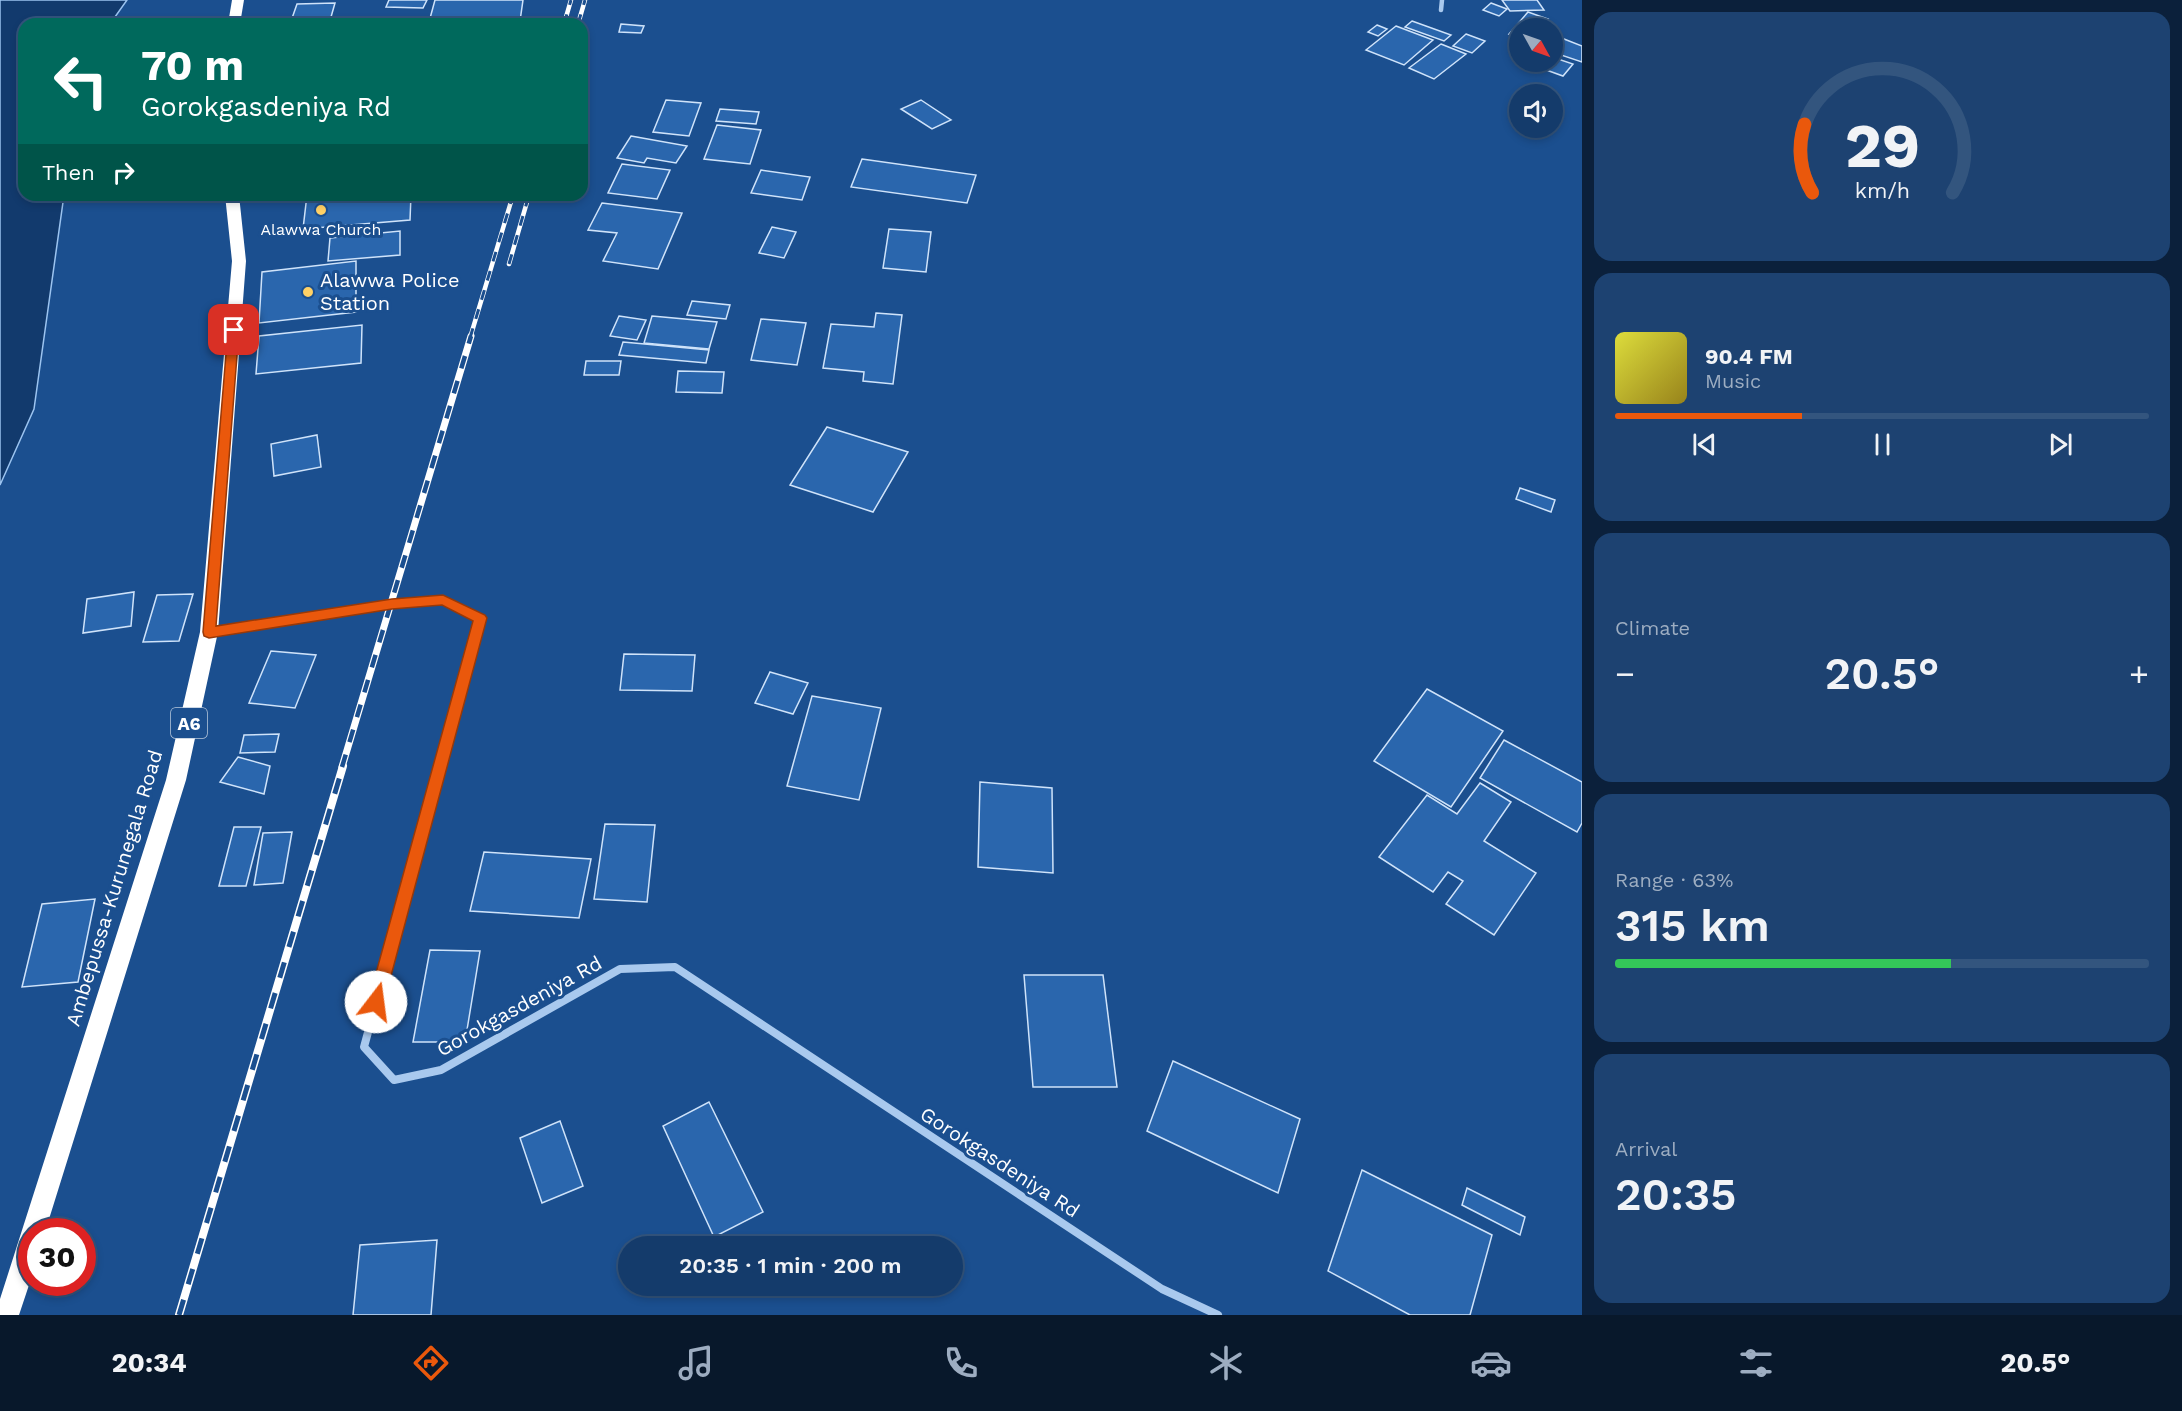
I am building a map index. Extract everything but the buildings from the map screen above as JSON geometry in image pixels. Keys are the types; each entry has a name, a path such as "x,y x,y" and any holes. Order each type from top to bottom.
{"highway":[{"path":"235,18 238,0"},
{"name":"Ambepussa-Kurunegala Road","path":"37,1218 177,780 209,632 239,261 233,201"},
{"path":"7,1315 18,1281"}],"street":[{"path":"1441,10 1442,0"},
{"name":"Gorokgasdeniya Rd","path":"209,632 392,604 443,600 480,618 364,1047 394,1080 441,1070 620,969 675,967 1162,1289 1218,1315"}],"water":[{"path":"0,0 127,0 114,18 18,18 18,201 63,201 34,409 0,485"}],"railway":[{"path":"566,18 571,0"},
{"path":"580,18 585,0"},
{"path":"470,338 511,201"},
{"path":"509,264 527,201"},
{"path":"342,767 471,336"},
{"path":"179,1315 343,766"}],"place":[{"name":"Alawwa Church","path":"321,210"},
{"name":"Alawwa Police Station","path":"308,292"}],"route":[{"path":"234,330 209,632 392,604 443,600 480,618 376,1002"}]}
